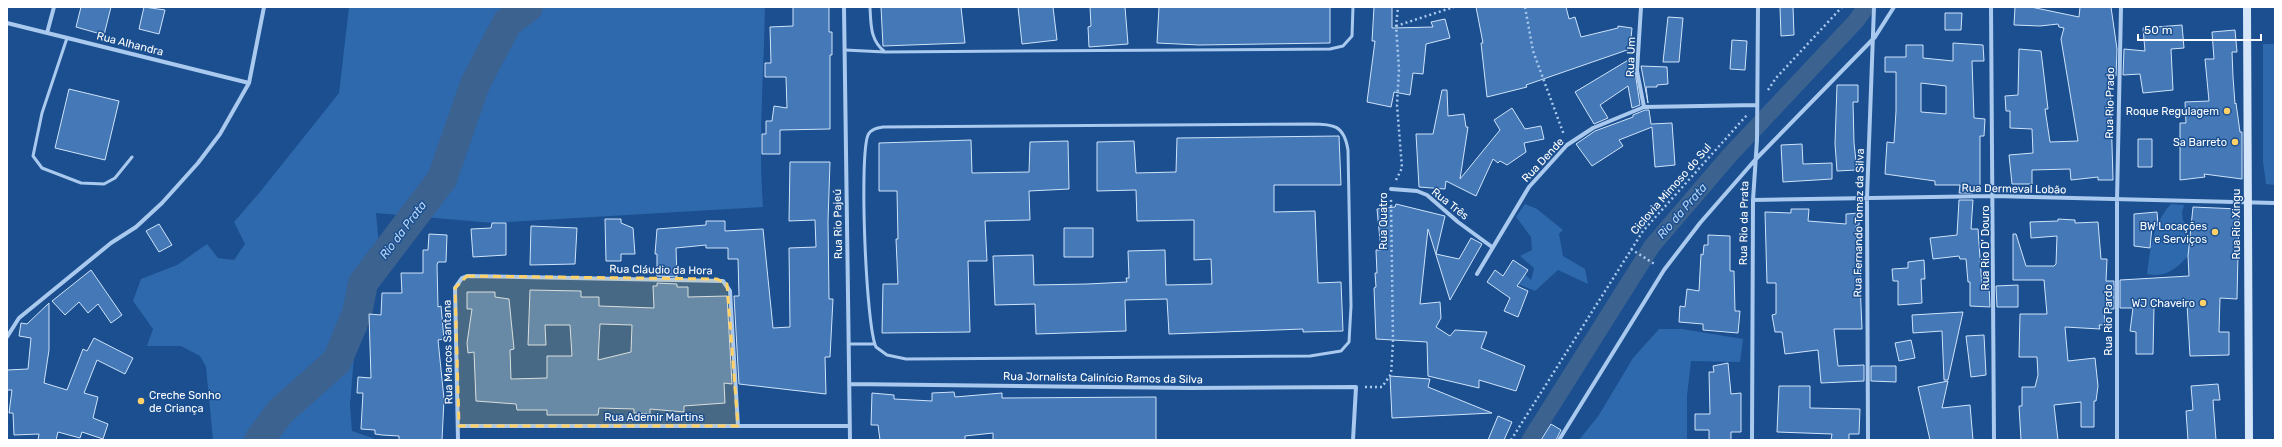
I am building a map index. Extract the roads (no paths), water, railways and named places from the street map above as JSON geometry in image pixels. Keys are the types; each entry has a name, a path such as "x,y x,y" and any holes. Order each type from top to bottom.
{"main road":[{"name":"Rua Rio Xingu","path":"2247,7 2249,440"}],"street":[{"path":"47,33 54,7"},
{"path":"7,337 19,318 111,243 136,226 162,203 198,163 220,134 248,83 264,7"},
{"name":"Rua Rio Pajeú","path":"844,7 850,440"},
{"name":"Rua Um","path":"1640,7 1637,71 1644,107"},
{"name":"Rua Rio da Prata","path":"1752,440 1753,200 1757,140 1758,7"},
{"name":"Rua Fernando Tomaz da Silva","path":"1868,440 1867,198 1875,37 1874,7"},
{"path":"1559,440 1664,270 1723,195 1755,160 1875,37 1894,7"},
{"name":"Rua Rio D' Douro","path":"1991,7 1994,196 1994,440"},
{"name":"Rua Rio Prado","path":"2117,200 2121,7"},
{"name":"Rua Alhandra","path":"7,23 248,83"},
{"name":"Rua Dende","path":"1477,274 1492,246 1529,187 1568,145 1593,128 1644,107 1757,105"},
{"name":"Rua Três","path":"1391,189 1417,191 1427,195 1458,222 1492,246"},
{"name":"Rua Dermeval Lobão","path":"1753,200 1994,196 2275,203"},
{"name":"Rua Rio Pardo","path":"2117,200 2117,440"},
{"name":"Rua Marcos Santana","path":"458,440 459,426 455,288 462,278 475,276"},
{"name":"Rua Cláudio da Hora","path":"475,276 723,281 730,291 738,426"},
{"name":"Rua Jornalista Calinício Ramos da Silva","path":"850,384 1190,388 1356,386 1353,440"},
{"name":"Rua Ademir Martins","path":"459,426 850,426"}],"lane":[{"path":"870,7 871,30 874,40 877,46 885,52"},
{"path":"845,50 885,52 1330,49 1343,46 1352,36 1353,7"},
{"path":"67,38 42,113 34,156 42,168 81,182 104,184 115,178 132,157"},
{"path":"1312,124 1336,126 1345,138 1349,160 1351,306 1349,342 1341,351 1310,356 906,359 887,355 878,349 874,344 866,250 864,195 866,143 868,134 874,129 883,127 1312,124"},
{"path":"849,344 874,344"}],"waterway":[{"name":"Rio da Prata","path":"259,440 280,412 337,361 357,313 363,283 442,179 475,84 507,23 528,7"},
{"name":"Rio da Prata","path":"1530,440 1652,246 1729,156 1856,21 1866,7"}],"place":[{"name":"Roque Regulagem","path":"2227,111"},
{"name":"Sa Barreto","path":"2235,142"},
{"name":"BW Locações e Serviços","path":"2215,232"},
{"name":"WJ Chaveiro","path":"2203,303"},
{"name":"Creche Sonho de Criança","path":"141,401"}]}
